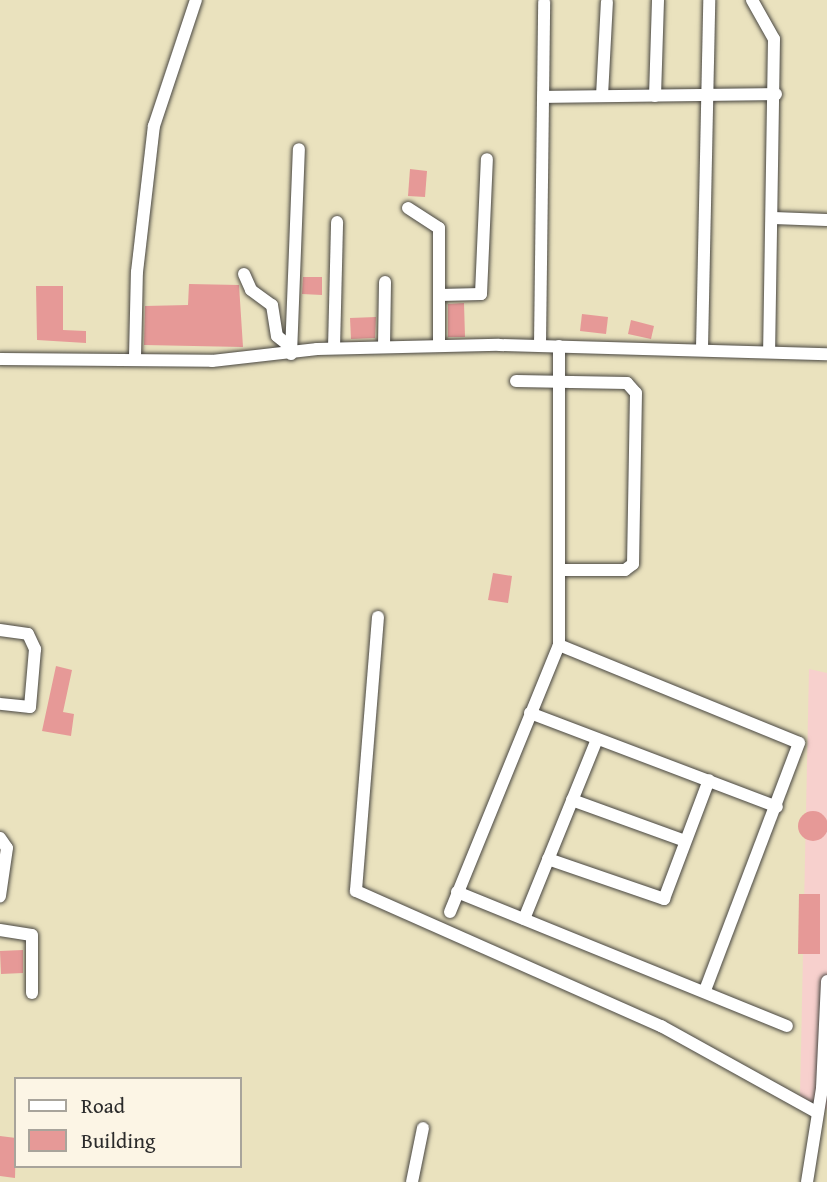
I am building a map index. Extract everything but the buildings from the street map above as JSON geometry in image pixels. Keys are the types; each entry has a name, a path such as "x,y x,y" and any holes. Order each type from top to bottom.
{"street":[{"path":"135,357 137,272 154,126 196,0"},
{"path":"655,96 658,0"},
{"path":"702,348 709,0"},
{"path":"752,0 774,39 776,94 769,351"},
{"path":"540,345 544,2"},
{"path":"602,96 607,2"},
{"path":"543,97 776,94"},
{"path":"292,351 299,149"},
{"path":"440,295 481,294 487,159"},
{"path":"408,208 439,228 439,346"},
{"path":"772,218 827,220"},
{"path":"334,348 337,222"},
{"path":"244,274 251,290 272,304 277,335 292,351"},
{"path":"384,347 385,282"},
{"path":"0,359 135,357 212,361 334,348 540,345 827,354"},
{"path":"450,912 559,645 559,346"},
{"path":"516,381 627,383 636,393 633,564 625,570 559,570"},
{"path":"378,617 356,891 661,1026 818,1113"},
{"path":"0,630 28,634 34,649 30,707 0,704"},
{"path":"559,645 797,740 777,807 705,990"},
{"path":"530,713 777,807"},
{"path":"524,919 597,739"},
{"path":"548,859 659,900 709,780"},
{"path":"572,800 685,841"},
{"path":"0,838 7,848 0,896"},
{"path":"457,892 705,990 787,1026"},
{"path":"0,930 32,935 32,993"},
{"path":"807,1182 818,1113 825,1088 827,981"},
{"path":"412,1182 423,1128"}],"shaded area":[{"path":"809,669 827,673 827,1109 800,1097"}]}
